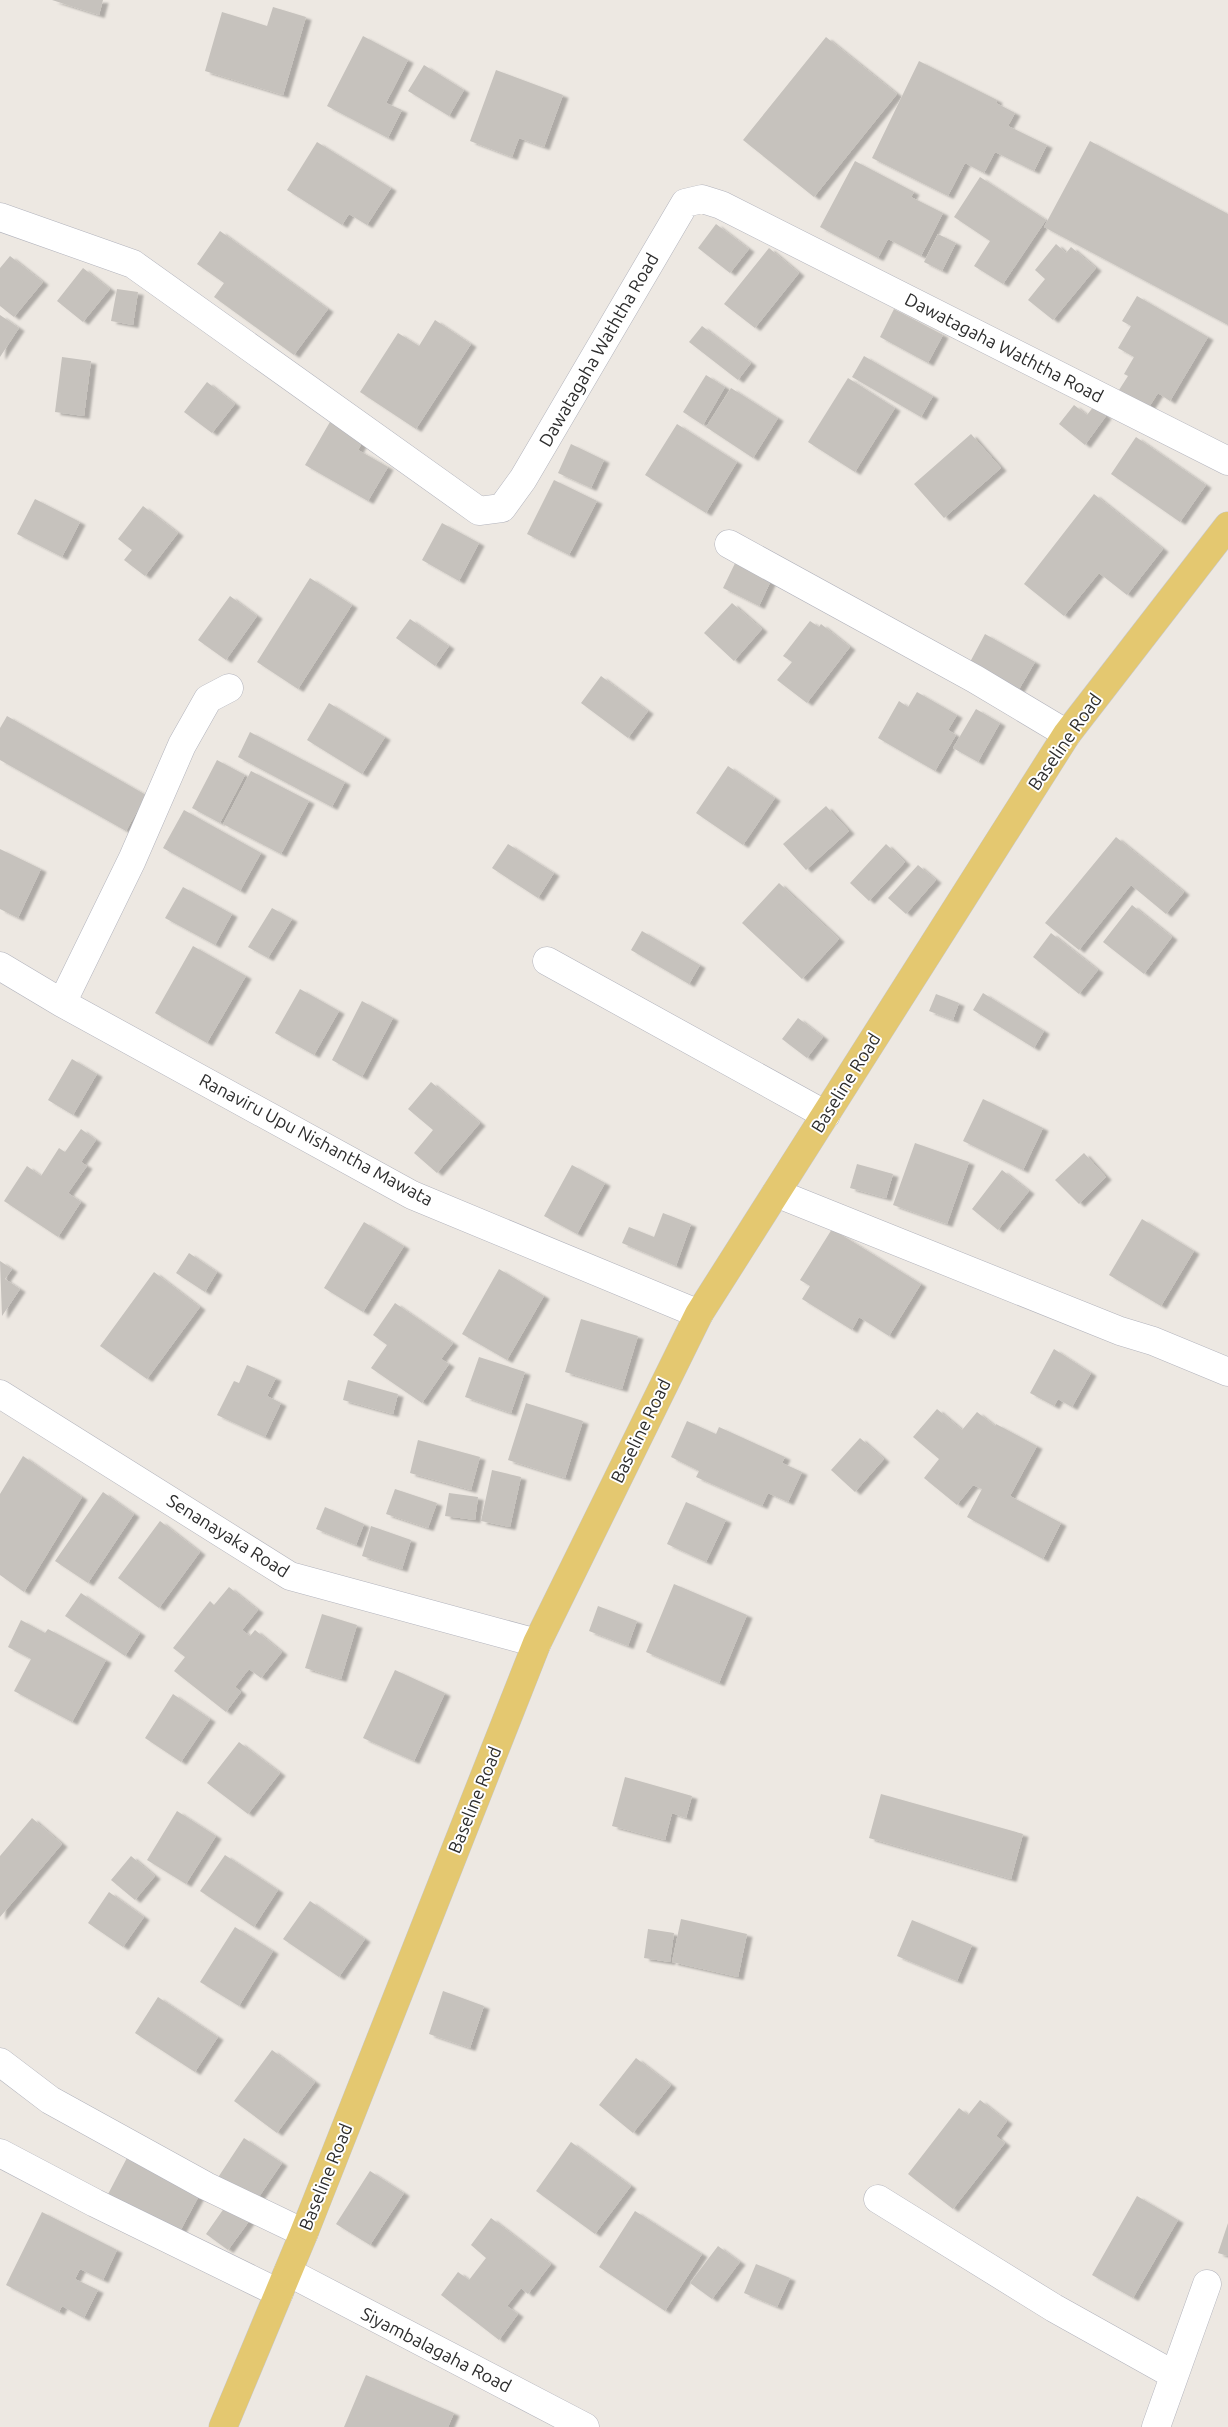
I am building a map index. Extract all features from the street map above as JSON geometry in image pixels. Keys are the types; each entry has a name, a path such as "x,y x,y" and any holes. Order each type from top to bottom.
{"main road":[{"name":"Baseline Road","path":"223,2427 284,2283 537,1643 699,1314 1067,734 1228,526"}],"street":[{"name":"Dawatagaha Waththa Road","path":"0,217 133,264 479,511 502,508 523,479 685,203 702,198 722,205 1228,460"},
{"path":"729,544 975,679 1067,734"},
{"path":"62,1003 132,860 182,745 208,699 228,688"},
{"path":"547,961 826,1115"},
{"name":"Ranaviru Upu Nishantha Mawata","path":"0,966 62,1003 412,1195 699,1314"},
{"path":"776,1193 1120,1331 1153,1341 1228,1372"},
{"name":"Senanayaka Road","path":"0,1394 290,1576 537,1643"},
{"path":"0,2062 50,2100 206,2186 304,2233"},
{"name":"Siyambalagaha Road","path":"0,2153 95,2203 284,2283 585,2427"},
{"path":"878,2199 1054,2308 1174,2375"},
{"path":"1156,2427 1207,2284"}],"building":[{"path":"52,0 103,0 99,15"},
{"path":"273,7 306,17 283,95 205,71 222,12 267,26"},
{"path":"363,36 408,60 386,103 402,110 388,138 327,106"},
{"path":"826,37 897,94 814,197 743,140"},
{"path":"919,61 997,100 996,103 1015,113 1008,126 1047,145 1034,171 995,152 984,173 965,163 948,196 872,158"},
{"path":"424,65 464,90 449,116 408,91"},
{"path":"496,70 563,95 544,147 519,138 512,157 470,141"},
{"path":"1090,141 1228,214 1228,325 1044,227"},
{"path":"317,142 391,188 367,225 349,214 342,225 287,190"},
{"path":"855,161 914,192 911,197 943,213 921,256 888,239 878,258 820,227"},
{"path":"980,177 1046,220 1003,284 974,266 990,241 954,217"},
{"path":"716,224 749,249 730,273 698,248"},
{"path":"220,231 328,309 294,355 214,297 224,283 197,264"},
{"path":"938,234 956,243 942,271 924,262"},
{"path":"1056,244 1066,253 1071,247 1096,268 1053,320 1028,300 1045,279 1035,270"},
{"path":"769,248 799,273 755,328 724,304"},
{"path":"10,256 43,282 14,317 0,306 0,268"},
{"path":"83,268 110,289 83,322 57,301"},
{"path":"117,289 138,292 133,325 111,321"},
{"path":"1137,296 1208,337 1170,401 1158,393 1149,407 1119,390 1128,376 1124,374 1134,357 1118,348 1131,326 1122,321"},
{"path":"894,309 943,335 928,363 880,337"},
{"path":"0,315 19,328 0,357"},
{"path":"435,320 471,344 416,429 360,392 398,333 419,346"},
{"path":"702,326 751,363 738,380 689,342"},
{"path":"864,356 933,396 921,417 852,377"},
{"path":"62,357 91,361 84,416 55,412"},
{"path":"706,375 725,387 703,425 683,412"},
{"path":"848,378 895,408 855,472 808,442"},
{"path":"207,382 235,404 212,433 184,412"},
{"path":"731,388 778,418 753,458 706,427"},
{"path":"1074,405 1087,415 1094,406 1106,416 1085,445 1059,424"},
{"path":"334,415 367,434 358,450 388,467 368,501 305,465"},
{"path":"677,424 737,462 706,513 645,475"},
{"path":"971,434 1001,468 944,518 914,484"},
{"path":"1136,437 1206,485 1180,522 1111,474"},
{"path":"571,444 604,460 591,488 558,473"},
{"path":"554,480 597,501 569,555 527,534"},
{"path":"1094,494 1163,549 1127,595 1099,573 1064,616 1024,584"},
{"path":"35,499 80,522 62,557 17,534"},
{"path":"143,506 178,533 145,576 124,560 132,550 118,539"},
{"path":"442,523 479,543 459,581 422,560"},
{"path":"739,555 775,572 759,606 723,588"},
{"path":"310,578 352,605 298,689 257,662"},
{"path":"230,596 257,616 226,660 198,640"},
{"path":"732,603 762,629 734,661 704,633"},
{"path":"410,619 449,646 435,666 396,638"},
{"path":"810,621 819,627 821,624 850,647 807,703 777,680 792,662 783,656"},
{"path":"985,634 1035,662 1018,691 969,664"},
{"path":"601,676 648,711 628,738 581,703"},
{"path":"917,692 957,715 948,730 956,735 935,771 878,738 899,701 908,707"},
{"path":"329,703 385,737 362,774 307,740"},
{"path":"976,709 1000,723 978,762 953,748"},
{"path":"7,716 146,795 126,831 0,760 0,728"},
{"path":"250,732 345,782 332,807 238,757"},
{"path":"217,760 245,775 220,823 192,808"},
{"path":"728,766 775,798 743,845 696,813"},
{"path":"251,771 309,801 281,854 223,824"},
{"path":"826,806 849,831 806,870 783,844"},
{"path":"184,810 261,853 240,891 163,848"},
{"path":"1116,837 1184,892 1166,914 1131,885 1079,950 1045,923"},
{"path":"508,844 554,873 538,898 492,868"},
{"path":"886,844 905,862 869,901 850,883"},
{"path":"0,849 41,869 18,918 0,909"},
{"path":"918,865 936,880 906,914 888,898"},
{"path":"779,883 839,939 802,979 742,923"},
{"path":"183,887 232,914 215,945 165,918"},
{"path":"1132,905 1172,937 1144,974 1103,942"},
{"path":"272,908 292,919 268,958 248,947"},
{"path":"642,931 700,965 689,984 631,950"},
{"path":"1051,933 1098,970 1079,994 1033,957"},
{"path":"193,946 246,976 207,1043 155,1013"},
{"path":"300,989 339,1011 314,1055 275,1033"},
{"path":"983,993 1044,1031 1034,1048 973,1010"},
{"path":"936,994 959,1003 953,1020 929,1011"},
{"path":"362,1001 393,1018 362,1077 332,1060"},
{"path":"798,1018 823,1037 807,1058 782,1039"},
{"path":"72,1059 97,1074 73,1115 48,1100"},
{"path":"431,1082 480,1123 437,1173 414,1153 433,1130 408,1109"},
{"path":"983,1099 1043,1128 1023,1170 963,1141"},
{"path":"81,1129 96,1140 81,1162 87,1166 68,1193 81,1202 58,1237 4,1201 27,1166 41,1176 59,1148 65,1152"},
{"path":"915,1143 969,1162 947,1224 893,1205"},
{"path":"1084,1153 1106,1177 1079,1204 1055,1180"},
{"path":"857,1164 893,1174 886,1198 850,1188"},
{"path":"572,1165 605,1183 577,1234 544,1216"},
{"path":"1002,1170 1029,1191 998,1230 972,1209"},
{"path":"663,1213 691,1224 676,1266 622,1243 629,1227 654,1237"},
{"path":"1142,1219 1194,1251 1161,1306 1109,1275"},
{"path":"364,1222 404,1246 363,1312 324,1288"},
{"path":"832,1229 921,1284 889,1336 859,1317 852,1330 802,1299 810,1286 800,1280"},
{"path":"189,1253 217,1272 205,1292 176,1273"},
{"path":"0,1261 12,1269 5,1279 20,1289 2,1316"},
{"path":"499,1269 544,1296 507,1360 462,1334"},
{"path":"154,1272 200,1307 147,1379 100,1346"},
{"path":"395,1303 453,1343 441,1359 449,1364 422,1403 371,1368 387,1345 373,1335"},
{"path":"581,1319 638,1336 622,1389 565,1372"},
{"path":"1054,1349 1091,1373 1072,1407 1058,1399 1054,1406 1030,1393"},
{"path":"479,1357 525,1372 511,1413 465,1397"},
{"path":"247,1365 276,1378 267,1396 281,1403 265,1437 217,1415 234,1381 239,1383"},
{"path":"348,1380 398,1394 393,1414 343,1400"},
{"path":"526,1403 583,1421 565,1478 508,1460"},
{"path":"937,1409 962,1430 977,1412 995,1426 996,1424 1037,1446 1010,1496 1061,1523 1043,1559 967,1517 982,1489 973,1485 957,1505 924,1478 939,1459 913,1437"},
{"path":"687,1421 716,1434 719,1427 785,1457 782,1463 802,1472 788,1502 768,1493 762,1506 696,1477 699,1471 671,1457"},
{"path":"860,1438 884,1459 855,1492 831,1470"},
{"path":"418,1440 480,1457 471,1490 410,1473"},
{"path":"23,1456 82,1497 24,1592 0,1575 0,1494"},
{"path":"492,1470 521,1477 510,1527 481,1521"},
{"path":"395,1489 437,1503 428,1528 386,1514"},
{"path":"103,1492 134,1514 88,1583 55,1561"},
{"path":"449,1493 478,1497 475,1520 445,1516"},
{"path":"686,1502 726,1520 706,1562 667,1544"},
{"path":"325,1507 364,1524 356,1545 316,1529"},
{"path":"160,1521 200,1552 159,1608 118,1578"},
{"path":"371,1526 411,1540 402,1569 362,1556"},
{"path":"674,1584 747,1615 719,1683 646,1652"},
{"path":"229,1587 258,1610 242,1630 250,1636 255,1630 282,1652 261,1678 249,1669 235,1687 241,1692 226,1712 174,1671 185,1657 173,1648 210,1601 214,1605"},
{"path":"81,1593 140,1633 125,1656 65,1616"},
{"path":"598,1606 637,1621 628,1646 589,1631"},
{"path":"322,1614 357,1625 341,1679 305,1668"},
{"path":"21,1620 45,1633 48,1629 106,1660 72,1722 14,1691 31,1659 8,1647"},
{"path":"395,1670 445,1693 414,1761 363,1738"},
{"path":"173,1694 210,1719 181,1762 145,1738"},
{"path":"239,1742 280,1773 248,1814 207,1783"},
{"path":"625,1777 692,1796 686,1818 672,1813 665,1840 612,1826"},
{"path":"881,1794 1023,1834 1011,1879 869,1838"},
{"path":"177,1811 216,1836 186,1884 147,1860"},
{"path":"32,1818 62,1844 0,1917 0,1856"},
{"path":"225,1855 278,1890 254,1927 200,1891"},
{"path":"131,1856 155,1876 135,1900 111,1880"},
{"path":"109,1892 144,1917 123,1947 88,1923"},
{"path":"310,1901 365,1939 339,1977 283,1939"},
{"path":"681,1919 747,1934 738,1977 672,1962"},
{"path":"912,1920 972,1945 957,1981 897,1956"},
{"path":"235,1927 273,1951 239,2006 200,1982"},
{"path":"648,1929 674,1933 670,1962 644,1958"},
{"path":"443,1991 484,2006 470,2048 429,2034"},
{"path":"158,1997 218,2037 195,2072 135,2033"},
{"path":"272,2050 315,2082 277,2133 234,2101"},
{"path":"636,2058 671,2085 633,2133 599,2105"},
{"path":"980,2100 1007,2121 996,2136 1005,2143 953,2209 908,2174 959,2108 968,2115"},
{"path":"244,2138 282,2163 254,2204 217,2179"},
{"path":"571,2142 631,2186 595,2234 536,2191"},
{"path":"129,2154 201,2192 178,2235 106,2198"},
{"path":"370,2171 404,2193 370,2245 336,2224"},
{"path":"1137,2196 1178,2220 1133,2298 1092,2275"},
{"path":"227,2204 250,2220 228,2250 206,2234"},
{"path":"635,2211 702,2254 665,2311 599,2267"},
{"path":"42,2212 117,2250 103,2280 80,2269 75,2279 98,2290 84,2318 62,2306 59,2312 6,2285"},
{"path":"491,2218 551,2264 528,2294 521,2288 507,2306 518,2314 499,2340 441,2295 458,2272 469,2280 486,2258 471,2245"},
{"path":"1228,2223 1228,2256 1218,2253"},
{"path":"718,2246 740,2262 712,2299 690,2283"},
{"path":"756,2264 790,2278 777,2307 744,2293"},
{"path":"366,2375 454,2413 448,2427 344,2427"}]}
